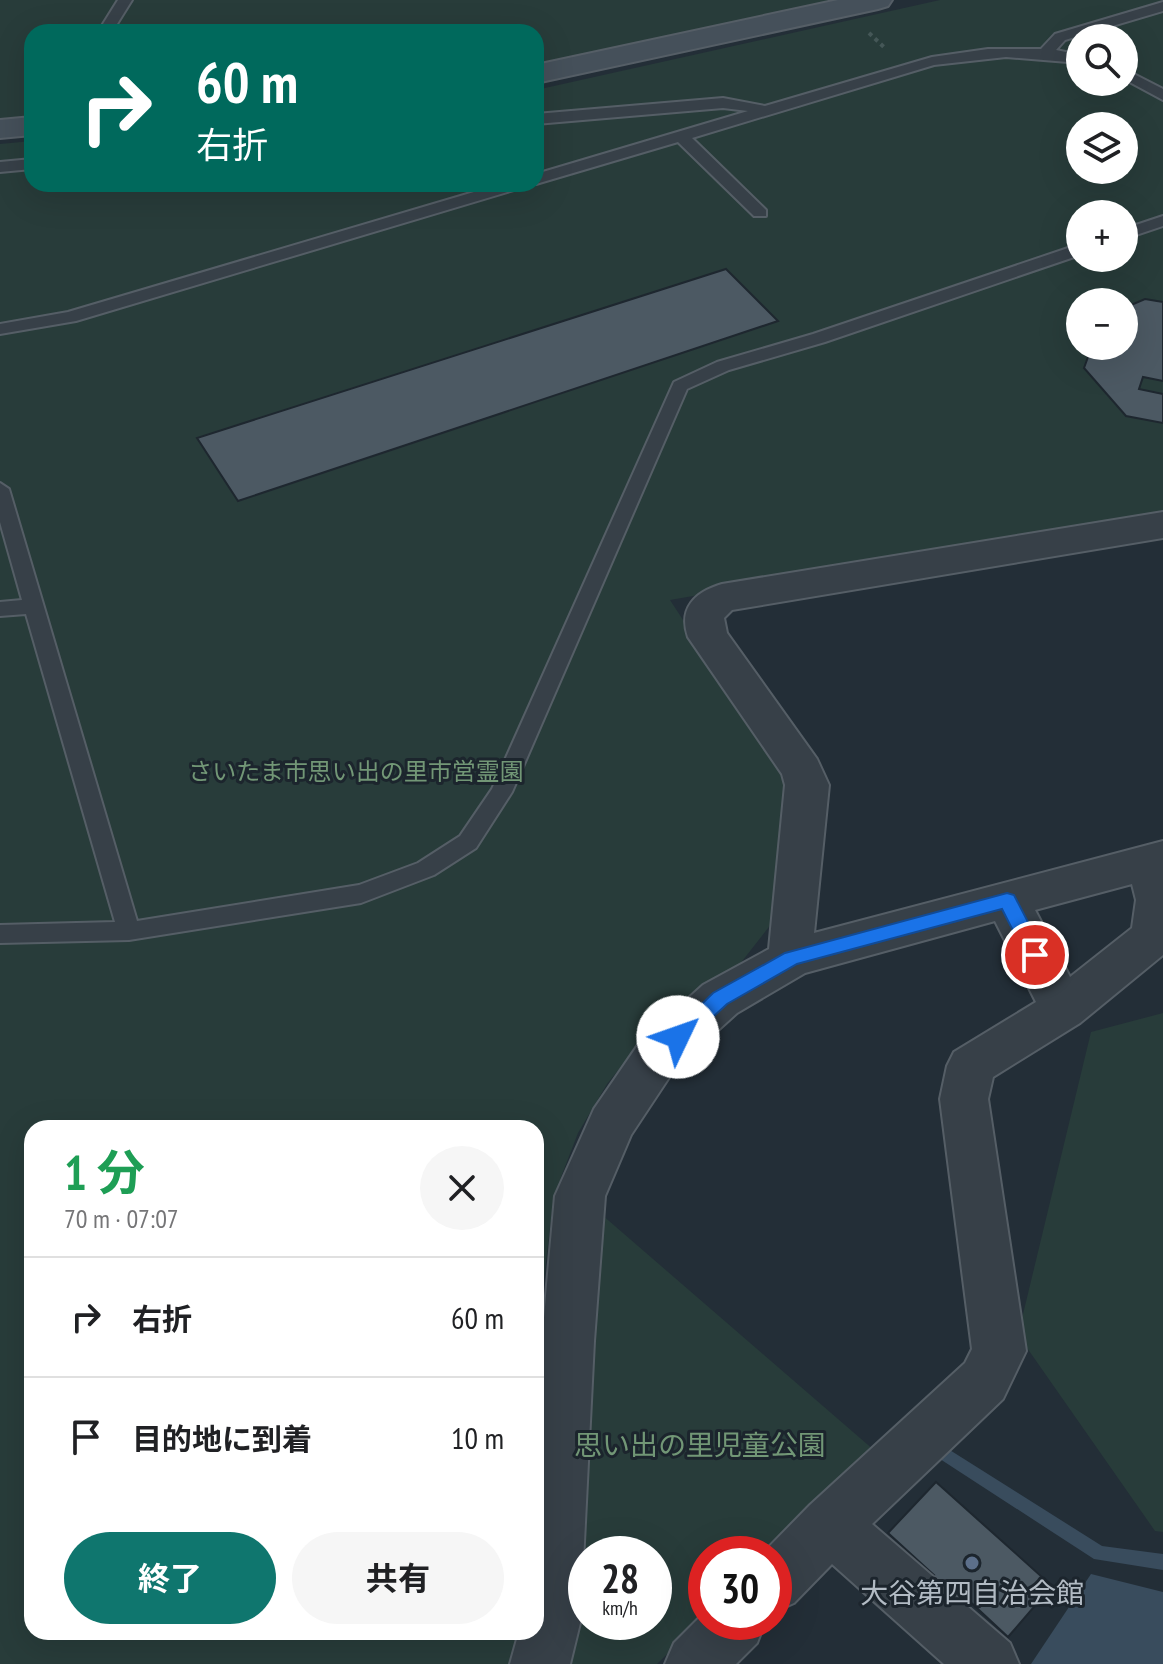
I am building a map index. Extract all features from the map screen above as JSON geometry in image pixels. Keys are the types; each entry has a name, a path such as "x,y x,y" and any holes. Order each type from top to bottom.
{"street":[{"path":"544,72 878,0"},
{"path":"0,129 24,127"},
{"path":"792,958 791,932 807,785 802,770 708,637 703,612 722,598 1163,525"},
{"path":"540,1664 551,1623 567,1341 580,1196 611,1124 657,1056 720,999 792,958 1156,860 1159,900 1153,937 1063,1009 971,1066 964,1099 999,1351 984,1381 792,1564"},
{"path":"1007,900 1063,1009"},
{"path":"830,1525 989,1664"},
{"path":"695,1664 718,1640"}],"lane":[{"path":"110,24 125,0"},
{"path":"1046,52 1060,37 1163,6"},
{"path":"544,177 907,68 965,54 1046,52 1066,56"},
{"path":"1138,81 1163,95"},
{"path":"544,118 723,103 750,105 764,110"},
{"path":"681,136 760,213"},
{"path":"0,167 24,165"},
{"path":"0,329 70,317 491,192"},
{"path":"1138,229 1163,221"},
{"path":"0,934 129,931 361,894 426,869 468,842 501,792 680,386 723,366 819,338 1066,254"},
{"path":"1,494 129,931"},
{"path":"0,609 33,606"}],"path":[{"path":"864,29 907,68"}],"green space":[{"path":"0,0 838,0 544,63 544,24 24,24 24,119 0,121"},
{"name":"さいたま市思い出の里市営霊園","path":"940,0 1163,0 1163,515 670,600 785,776 787,789 772,923 736,969 650,1031 607,1084 578,1133 561,1177 552,1212 544,1278 544,1120 24,1120 24,1640 516,1640 511,1664 0,1664 0,144 24,142 24,192 544,192 544,88"},
{"path":"1163,1013 1163,1532 1155,1531 1018,1335 1091,1032"},
{"name":"思い出の里児童公園","path":"601,1214 875,1451 788,1536 688,1536 688,1634 657,1664 564,1664 570,1640 672,1640 672,1536 584,1536"}],"water":[{"path":"1091,1574 1163,1592 1163,1664 1031,1664"}],"building":[{"path":"726,269 778,321 238,501 197,438"},
{"path":"1145,299 1163,302 1163,381 1143,377 1139,389 1163,394 1163,423 1126,416 1084,368 1087,360 1138,360 1138,302"},
{"path":"936,1482 1052,1586 1008,1637 965,1597 954,1609 927,1583 934,1575 888,1533"}],"waterway":[{"path":"945,1454 1100,1553 1163,1562"}],"place":[{"name":"大谷第四自治会館","path":"972,1563"}],"route":[{"path":"678,1037 720,999 792,958 1007,900 1035,955"}]}
